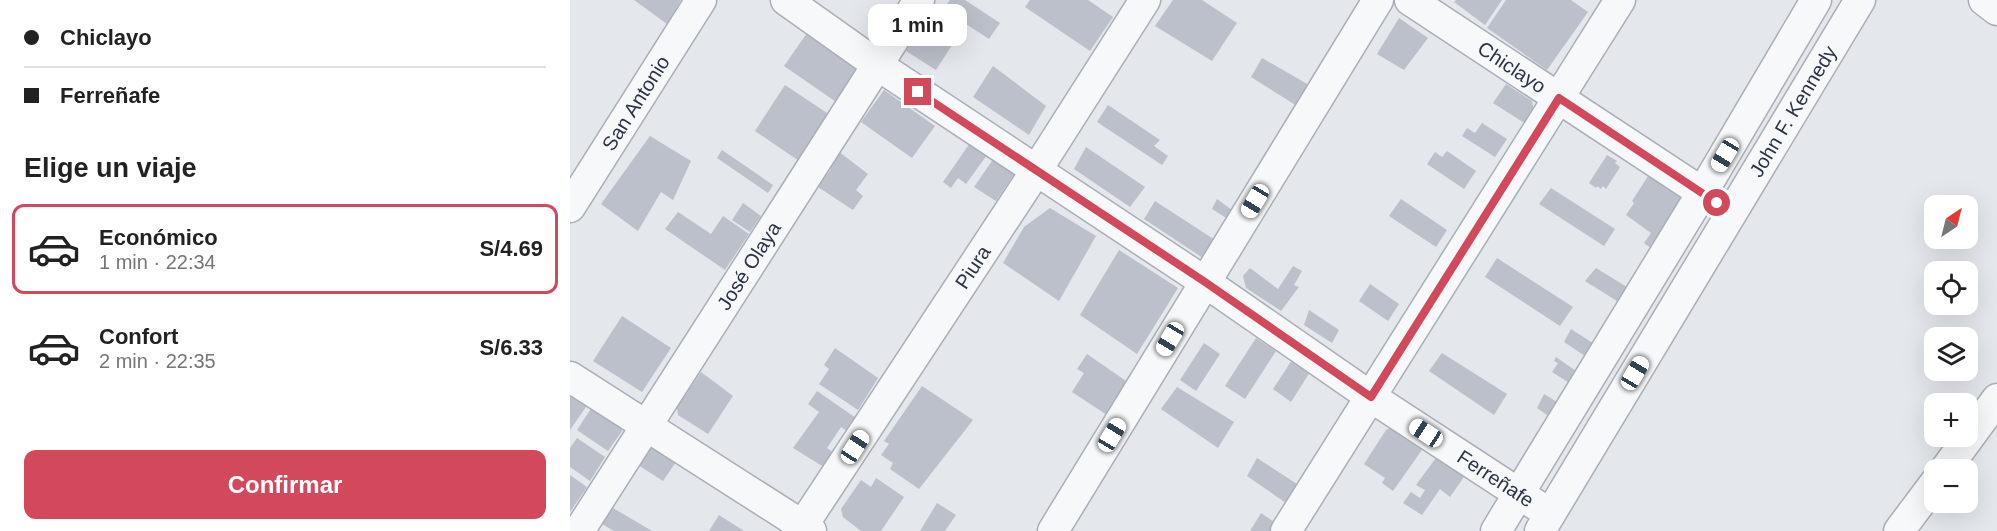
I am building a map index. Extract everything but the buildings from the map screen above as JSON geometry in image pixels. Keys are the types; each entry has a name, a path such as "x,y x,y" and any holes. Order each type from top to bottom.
{"street":[{"name":"San Antonio","path":"570,207 701,0"},
{"name":"Ferreñafe","path":"786,0 879,66 1519,494 1545,522"},
{"name":"José Olaya","path":"579,531 879,66 919,0"},
{"name":"Piura","path":"804,529 1145,0"},
{"path":"1053,531 1378,0"},
{"name":"Chiclayo","path":"1410,0 1732,213"},
{"path":"1286,531 1620,0"},
{"name":"John F. Kennedy","path":"1496,531 1702,193 1816,0"},
{"name":"John F. Kennedy","path":"1545,522 1860,0"},
{"path":"1984,0 1997,10"},
{"path":"570,377 804,529"},
{"path":"1953,459 1997,399"},
{"path":"1899,531 1924,498"}],"route":[{"path":"918,92 1205,282 1371,397 1559,98 1717,203"}]}
